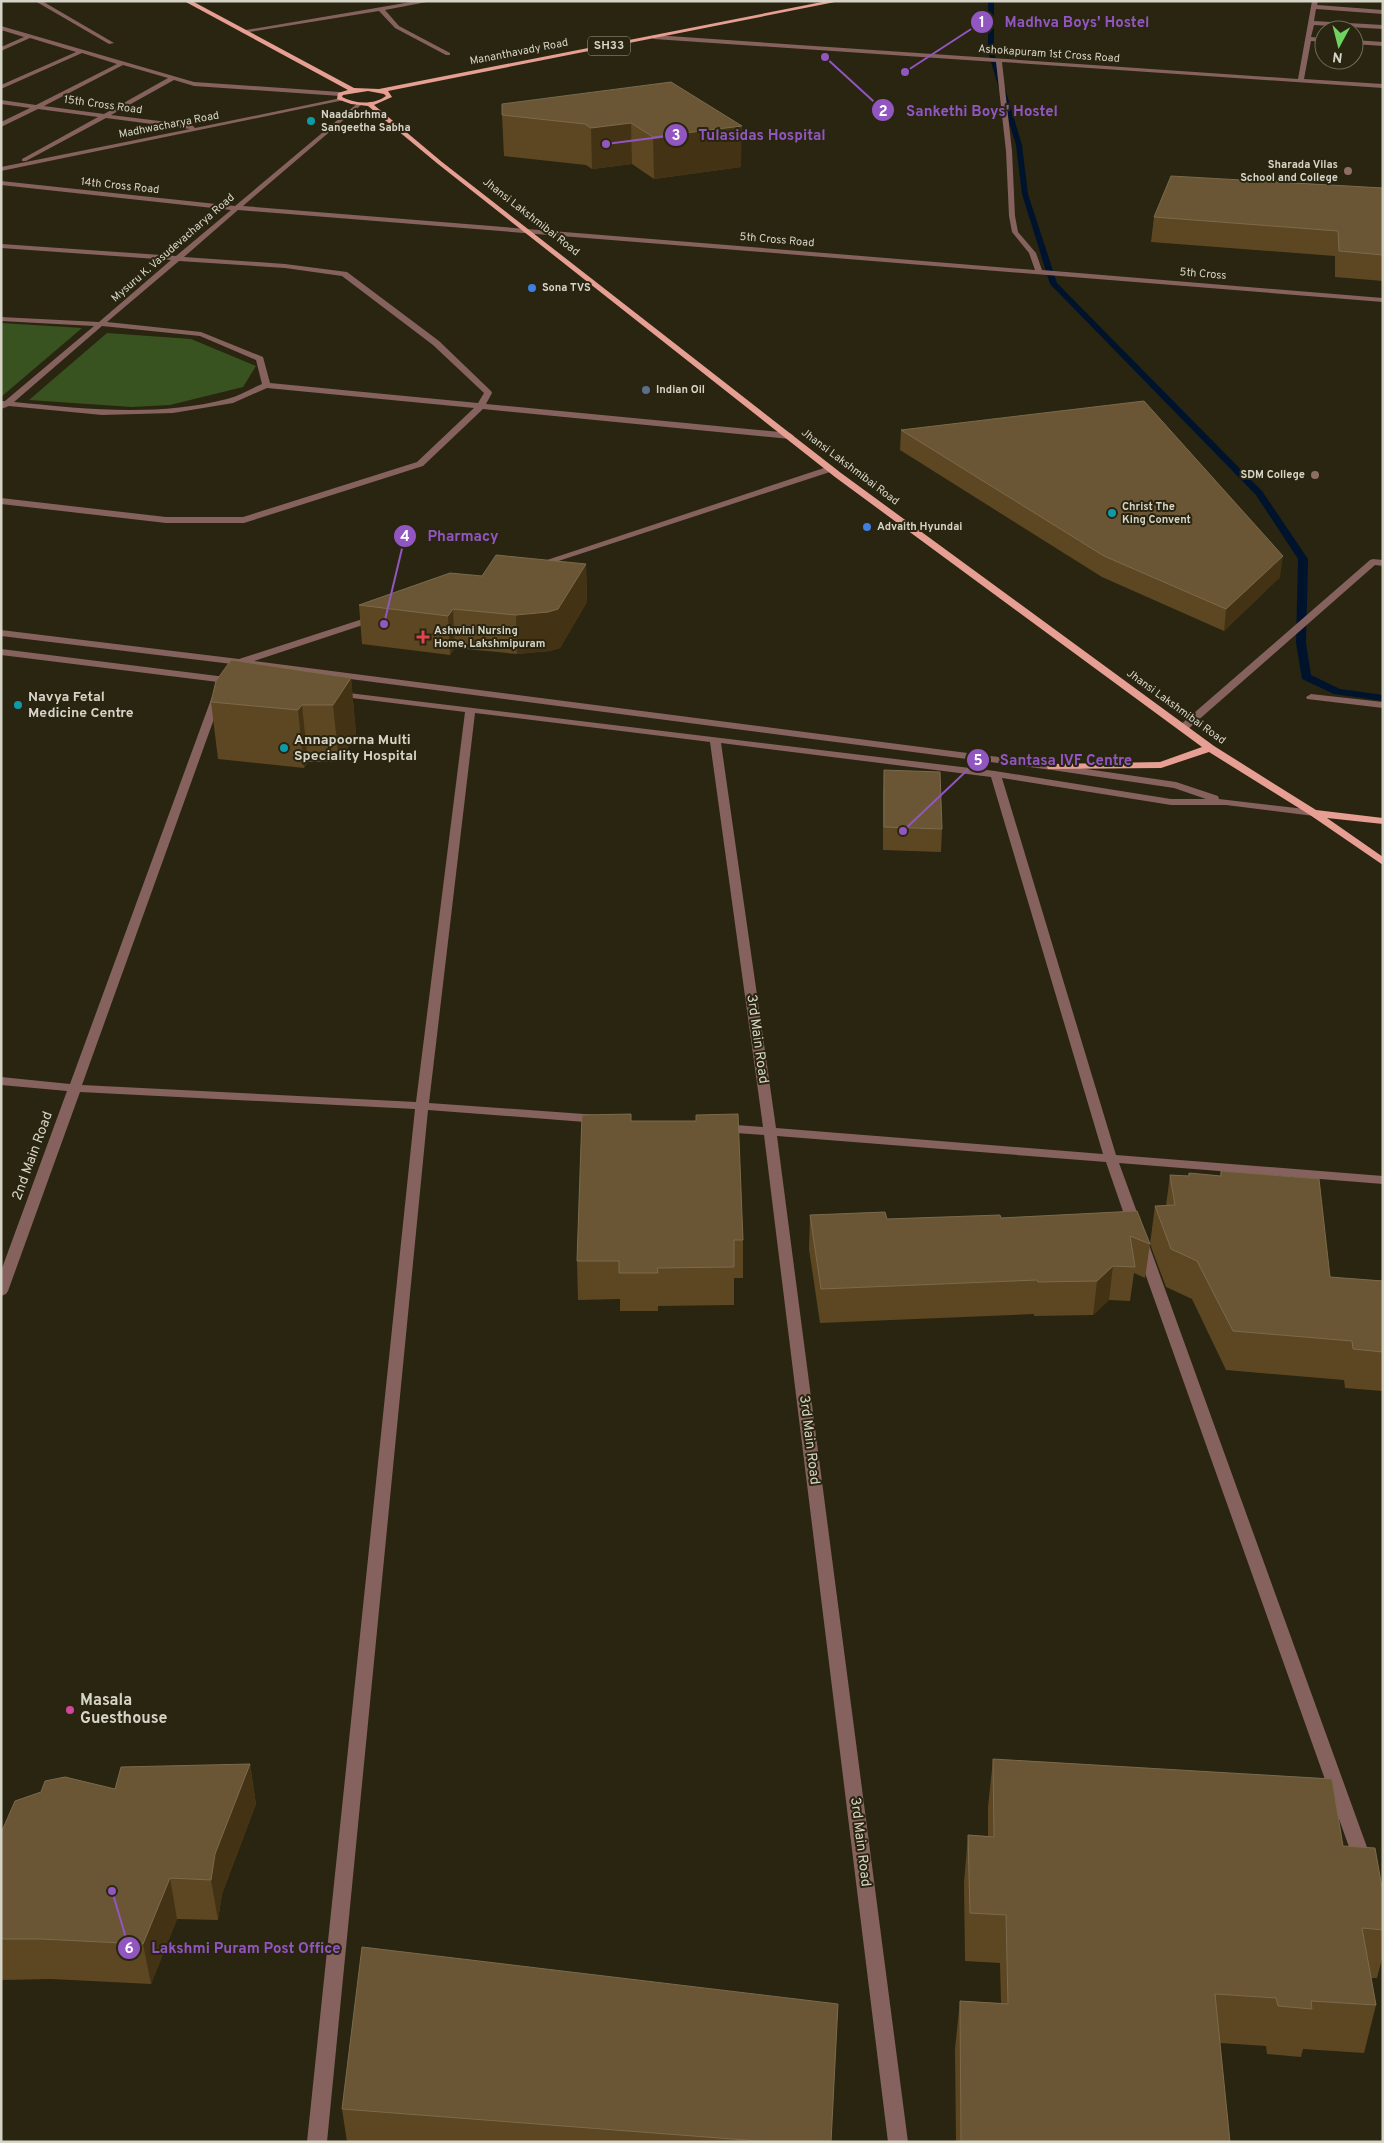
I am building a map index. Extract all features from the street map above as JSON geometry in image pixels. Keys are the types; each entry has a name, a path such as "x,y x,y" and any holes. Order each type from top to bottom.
{"main road":[{"path":"187,1 353,90"},
{"name":"Mananthavady Road","path":"353,90 381,90 837,1"},
{"path":"340,97 353,90"},
{"path":"340,97 363,104 389,98 389,94 381,90"},
{"name":"Jhansi Lakshmibai Road","path":"363,104 530,232 830,469 1210,748 1314,813 1383,862"},
{"path":"1052,767 1161,765 1210,748"},
{"path":"1314,813 1383,821"}],"street":[{"path":"38,1 111,43"},
{"path":"243,31 428,1"},
{"path":"1301,81 1315,4 1383,12"},
{"path":"381,10 397,27 448,54"},
{"path":"1311,23 1383,27"},
{"path":"1,28 194,84 340,97"},
{"path":"1,49 30,36"},
{"name":"Ashokapuram 1st Cross Road","path":"654,37 1383,86"},
{"path":"1309,39 1314,39"},
{"path":"1364,43 1383,44"},
{"path":"1,87 82,51"},
{"path":"999,60 1009,151 1012,216 1015,232 1032,253 1040,272"},
{"path":"1,125 123,64"},
{"path":"13,166 173,78"},
{"name":"Madhwacharya Road","path":"1,169 203,129 340,97"},
{"name":"15th Cross Road","path":"1,102 203,129"},
{"name":"Mysuru K. Vasudevacharya Road","path":"3,406 236,208 363,104"},
{"name":"14th Cross Road","path":"1,183 236,208 530,232"},
{"name":"5th Cross Road","path":"530,232 1022,271"},
{"path":"1,246 176,260 285,266 344,274 436,343 488,393 481,406 420,464 244,520 166,520 1,501"},
{"name":"5th Cross","path":"1022,271 1383,300"},
{"path":"1,318 101,324 202,334 260,359 266,385"},
{"path":"3,406 102,413 173,411 230,400 266,385 790,436"},
{"path":"521,570 830,469"},
{"path":"1183,728 1373,562 1383,563"},
{"path":"223,679 240,662 381,616"},
{"path":"1,633 1052,767 1176,785 1226,802"},
{"path":"1,652 243,682"},
{"name":"2nd Main Road","path":"1,1291 223,679"},
{"path":"322,691 995,774 1171,802 1226,802 1314,813"},
{"path":"1311,697 1383,705"},
{"path":"316,2142 422,1106 470,710"},
{"name":"3rd Main Road","path":"715,740 770,1132 898,2142"},
{"path":"995,774 1111,1159 1366,1871"},
{"path":"1,1081 75,1088 422,1106 611,1120"},
{"path":"711,1128 1383,1180"}],"green space":[{"path":"1,323 82,328 1,397"},
{"path":"107,333 191,339 256,366 243,387 170,405 132,407 29,400"}],"building":[{"path":"671,82 742,126 653,137 631,123 591,128 585,124 502,115 502,104"},
{"path":"1171,176 1383,188 1383,255 1339,251 1338,231 1154,217"},
{"name":"Christ The King Convent","path":"1144,401 1283,556 1226,609 1104,556 901,430"},
{"path":"496,555 586,564 558,609 548,612 516,615 453,609 448,616 359,605 450,573 482,576"},
{"path":"231,660 351,678 333,705 302,705 298,710 211,702 216,681"},
{"path":"884,770 940,772 942,829 884,827"},
{"path":"631,1114 631,1121 696,1121 696,1115 738,1114 743,1240 734,1240 734,1267 657,1268 658,1273 619,1273 619,1261 577,1261 582,1115"},
{"path":"1221,1171 1319,1179 1330,1277 1383,1281 1383,1352 1353,1349 1352,1341 1233,1331 1197,1261 1171,1249 1155,1206 1175,1205 1170,1175 1189,1176 1189,1173 1221,1176"},
{"path":"1137,1211 1150,1244 1130,1236 1135,1267 1113,1266 1097,1281 1038,1282 1037,1280 821,1289 810,1215 885,1212 887,1219 1000,1215 1001,1218"},
{"path":"993,1759 1332,1779 1343,1846 1375,1848 1383,1893 1383,1930 1362,1928 1376,2005 1311,2001 1312,2009 1278,2006 1276,1998 1215,1994 1230,2142 961,2142 960,2001 1008,2004 1006,1915 970,1913 968,1835 994,1837"},
{"path":"250,1764 215,1854 211,1880 170,1878 143,1944 1,1939 1,1833 15,1801 41,1792 45,1781 65,1777 115,1789 121,1767"},
{"path":"362,1947 838,2004 831,2142 771,2142 342,2109"}],"waterway":[{"path":"991,1 991,52 1019,145 1025,194 1054,284 1259,493 1303,559 1301,643 1306,677 1338,692 1383,698"}],"place":[{"name":"Sankethi Boys' Hostel","path":"825,57"},
{"name":"Madhva Boys' Hostel","path":"905,72"},
{"name":"Naadabrhma Sangeetha Sabha","path":"311,121"},
{"name":"Tulasidas Hospital","path":"606,144"},
{"name":"Sharada Vilas School and College","path":"1348,171"},
{"name":"Sona TVS","path":"532,288"},
{"name":"Indian Oil","path":"646,390"},
{"name":"SDM College","path":"1315,475"},
{"name":"Christ The King Convent","path":"1112,513"},
{"name":"Advaith Hyundai","path":"867,527"},
{"name":"Pharmacy","path":"384,624"},
{"name":"Ashwini Nursing Home, Lakshmipuram","path":"423,637"},
{"name":"Navya Fetal Medicine Centre","path":"18,705"},
{"name":"Annapoorna Multi Speciality Hospital","path":"284,748"},
{"name":"Santasa IVF Centre","path":"903,831"},
{"name":"Masala Guesthouse","path":"70,1710"},
{"name":"Lakshmi Puram Post Office","path":"112,1891"}]}
